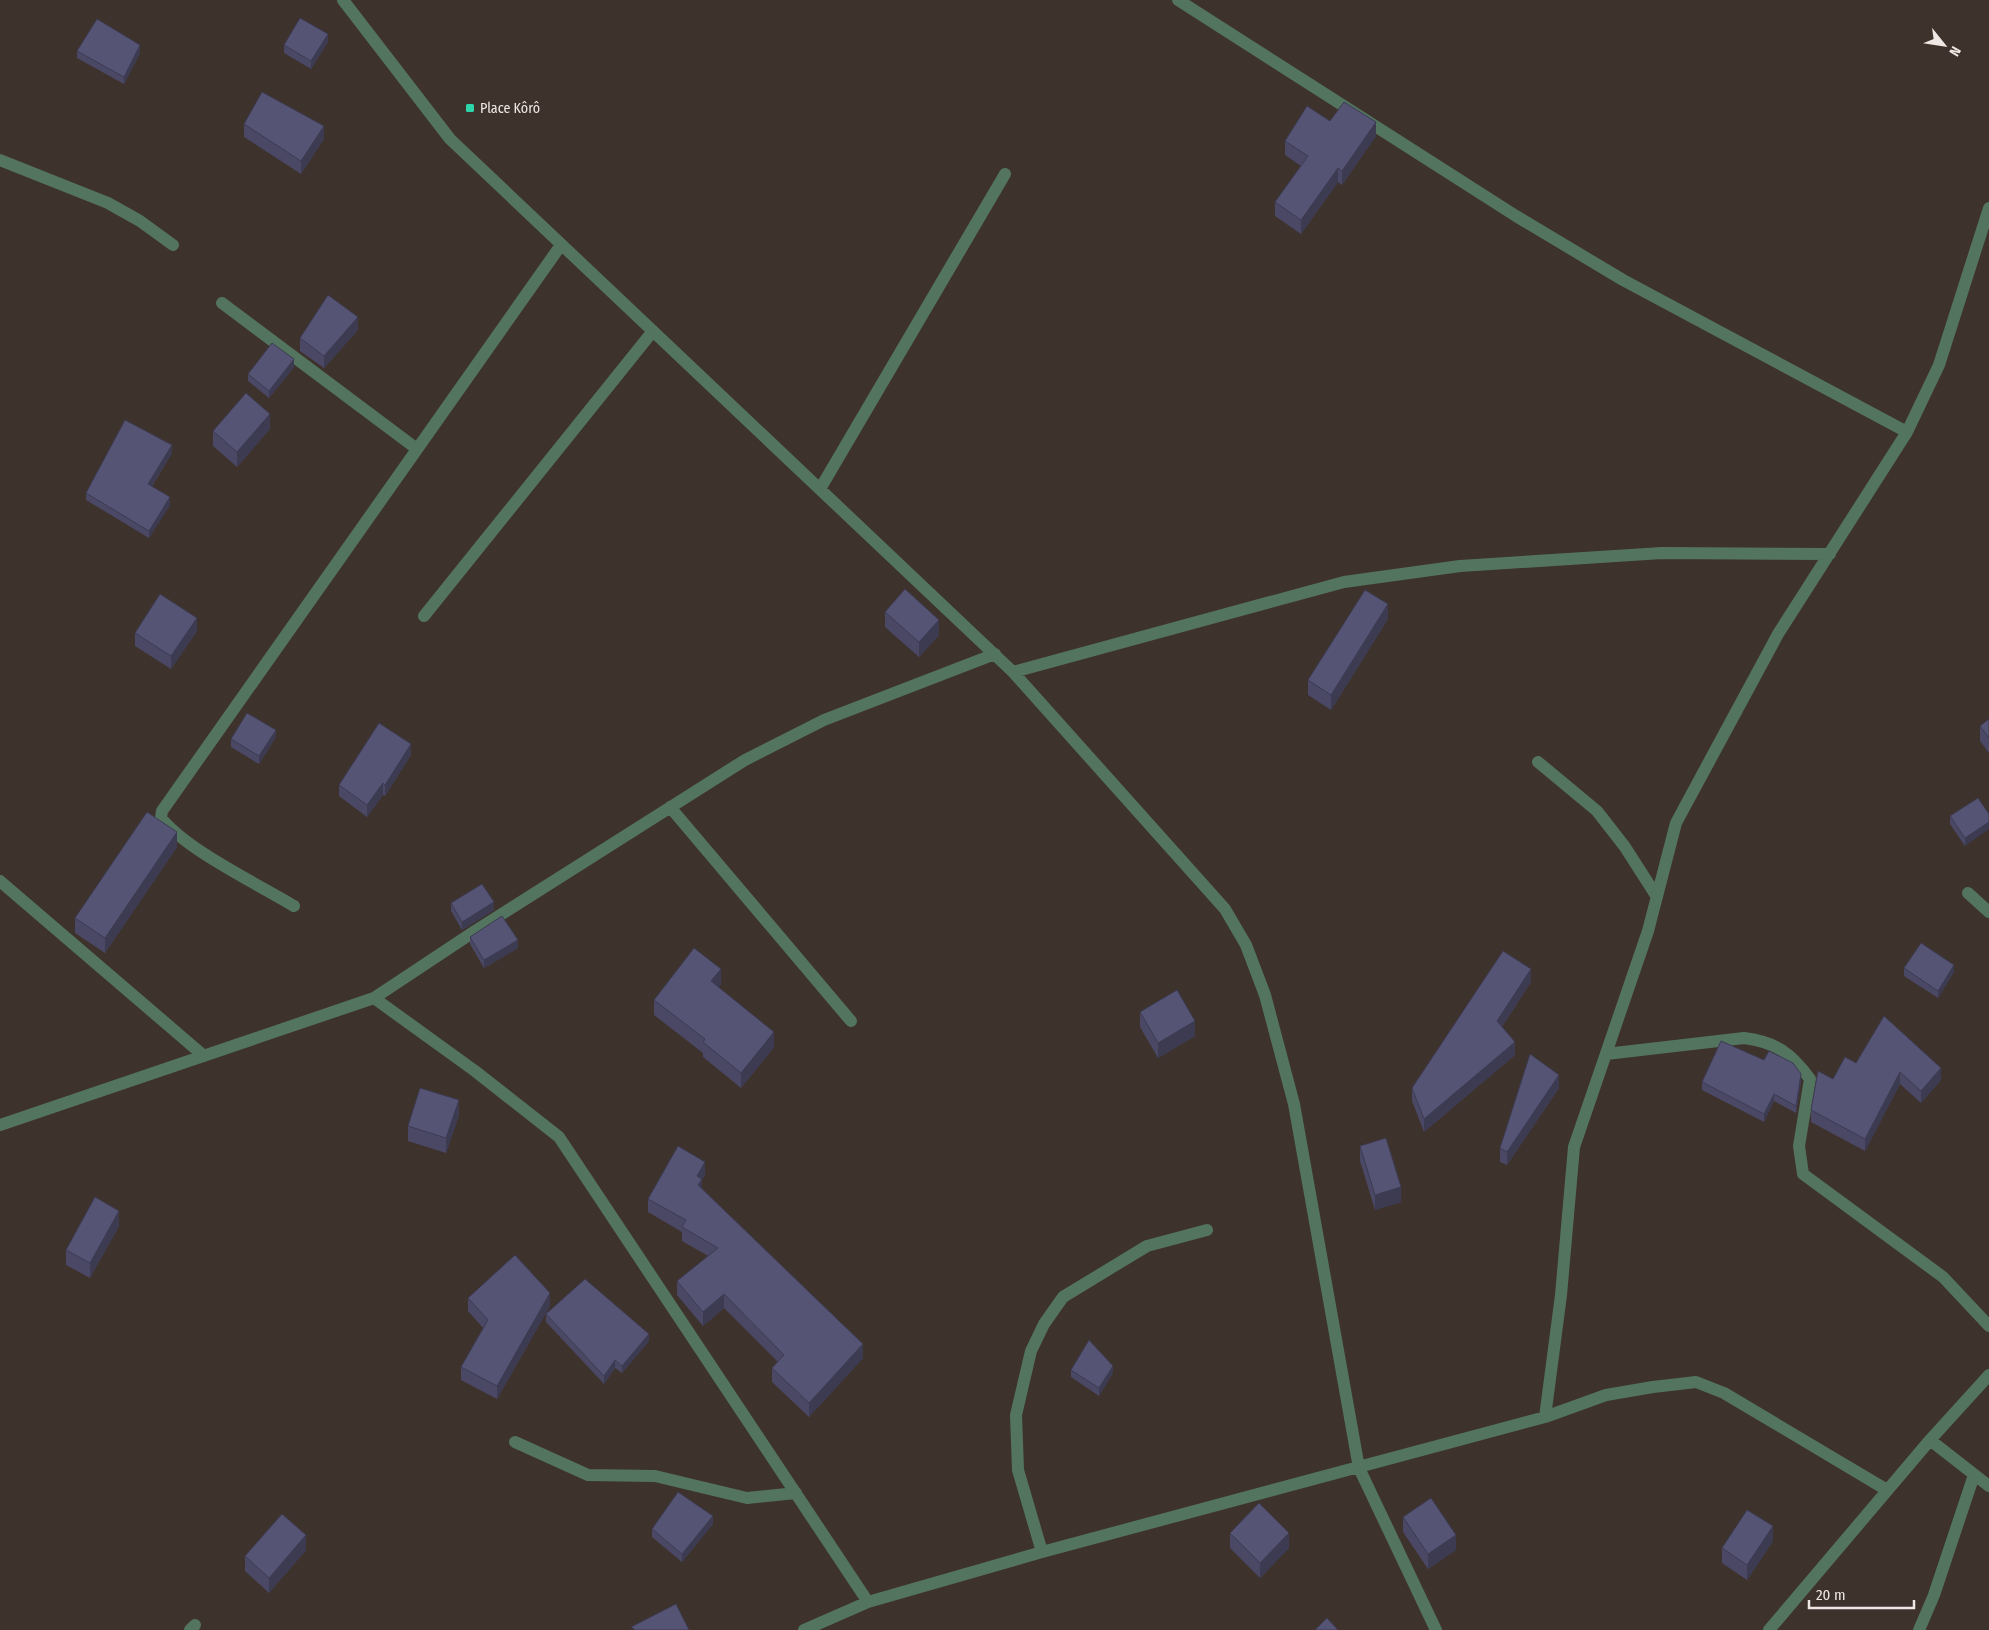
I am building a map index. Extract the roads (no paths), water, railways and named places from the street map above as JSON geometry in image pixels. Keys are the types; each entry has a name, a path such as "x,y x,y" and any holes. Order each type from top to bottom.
{"street":[{"path":"343,0 450,139 1014,672 1226,909 1246,946 1265,995 1294,1104 1359,1468 1436,1630"},
{"path":"1178,0 1442,169 1615,275 1906,432"},
{"path":"0,160 108,203 140,221 173,245"},
{"path":"820,490 1005,174"},
{"path":"1545,1417 1561,1295 1574,1147 1648,931 1676,823 1778,634 1906,432 1939,365 1989,208"},
{"path":"294,906 189,844 167,825 162,818 162,811 561,245"},
{"path":"222,303 417,449"},
{"path":"424,616 653,331"},
{"path":"1014,672 1344,582 1460,566 1662,553 1830,554"},
{"path":"0,1125 374,998 745,760 824,720 994,654"},
{"path":"1538,762 1597,811 1625,847 1657,897"},
{"path":"670,807 851,1021"},
{"path":"0,881 204,1056"},
{"path":"1968,894 1989,912"},
{"path":"374,998 475,1071 559,1137 868,1602"},
{"path":"1606,1054 1744,1038 1766,1041 1797,1061 1810,1079 1798,1146 1803,1174 1943,1277 1989,1326"},
{"path":"1042,1552 1018,1470 1016,1416 1031,1351 1044,1324 1063,1297 1147,1246 1208,1230"},
{"path":"1769,1630 1930,1440 1989,1375"},
{"path":"804,1630 868,1602 1042,1552 1545,1417 1606,1395 1696,1382 1724,1393 1887,1490"},
{"path":"1930,1440 1989,1486"},
{"path":"516,1442 588,1475 656,1476 747,1498 796,1493"},
{"path":"1919,1630 1934,1595 1974,1475"}],"place":[{"name":"Place Kôrô","path":"470,108"}]}
